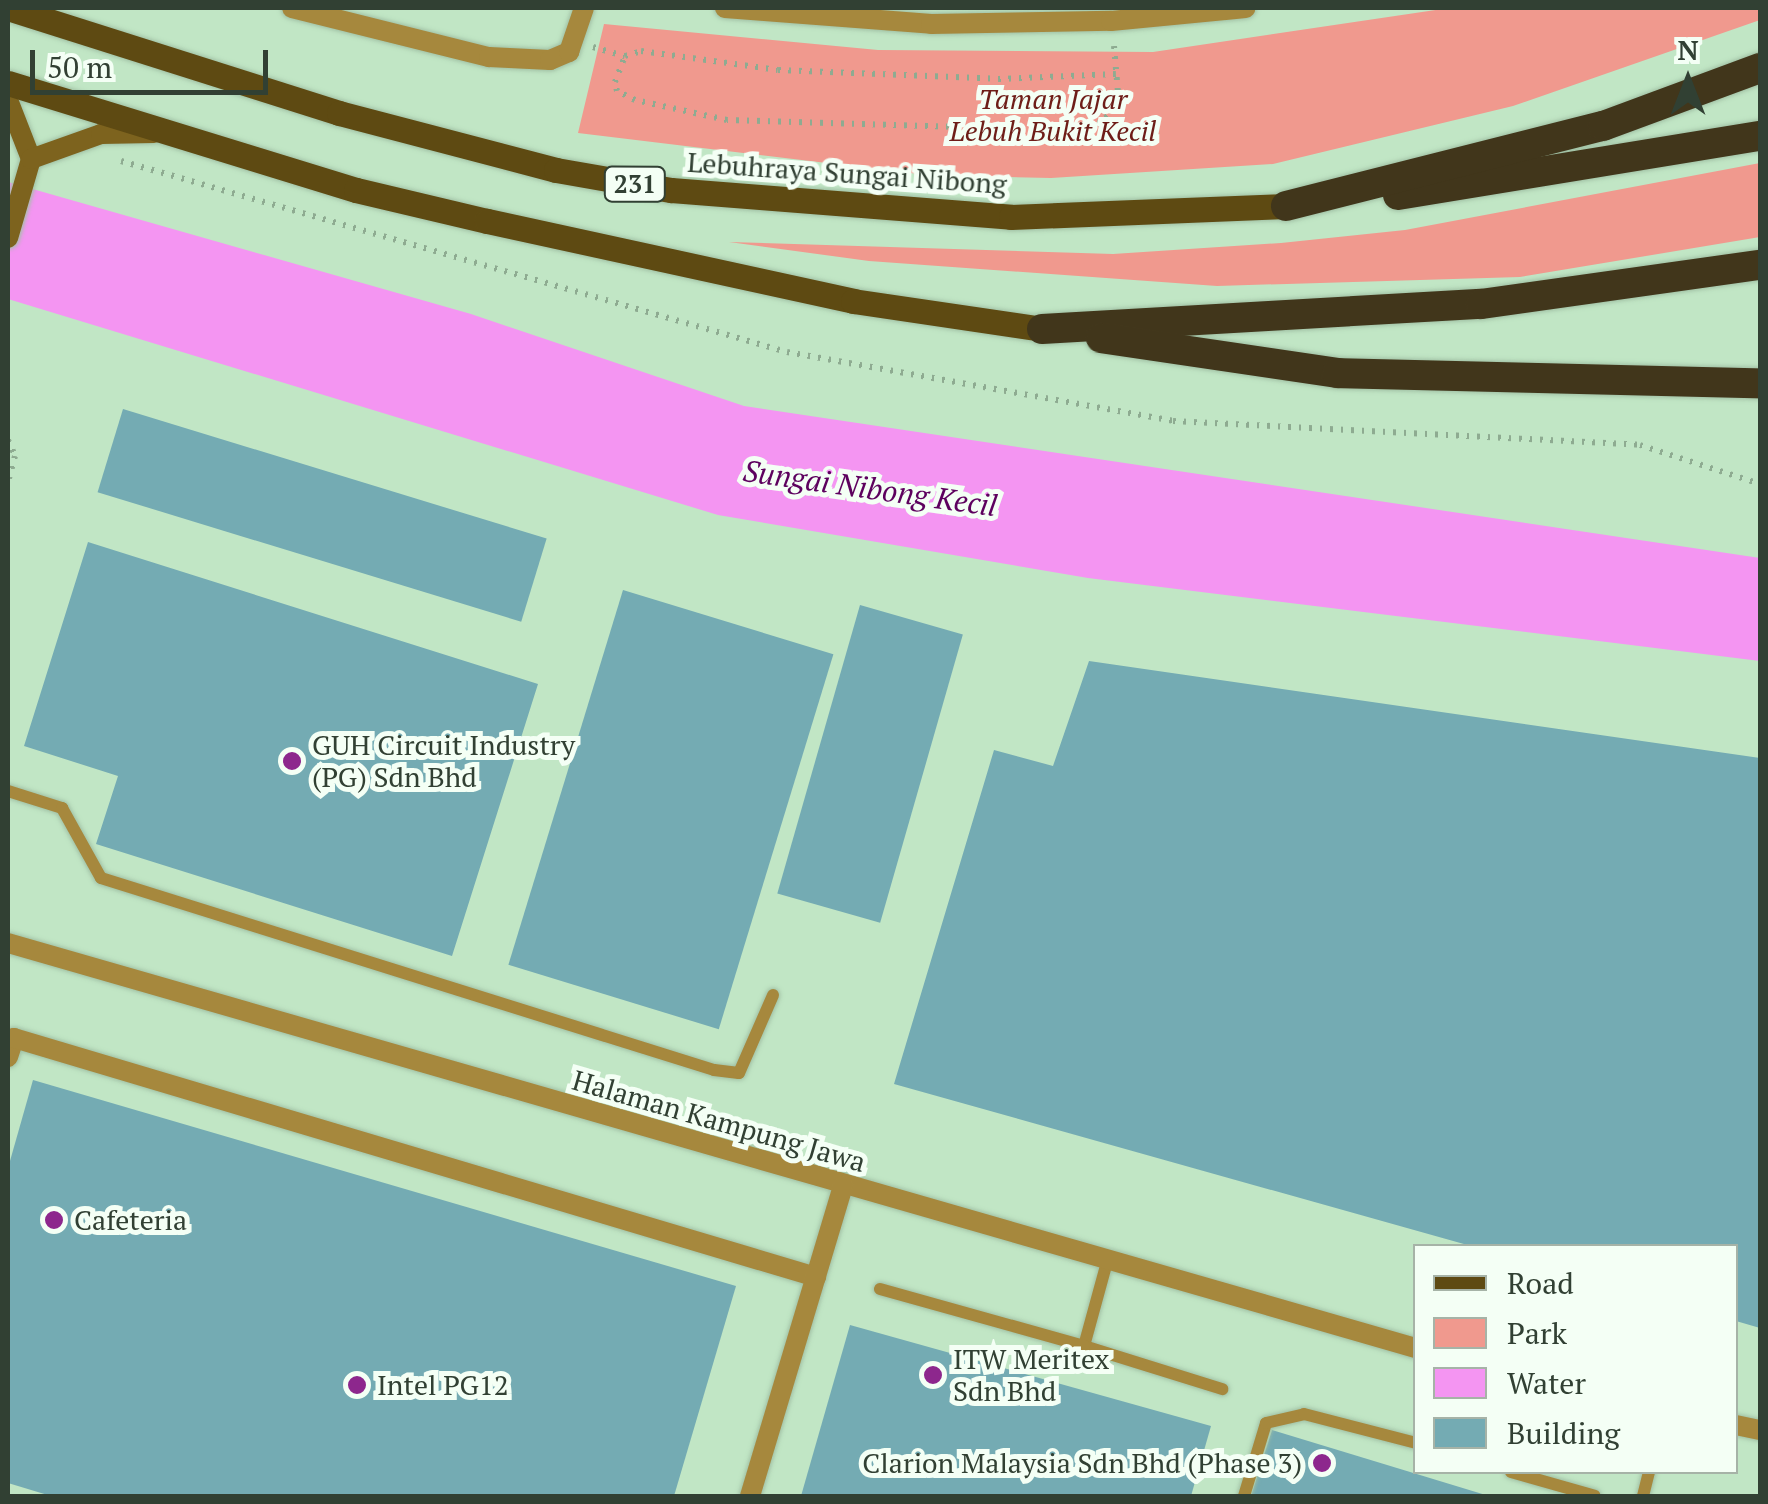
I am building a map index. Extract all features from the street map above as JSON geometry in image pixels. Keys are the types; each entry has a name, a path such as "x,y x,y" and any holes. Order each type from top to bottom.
{"highway":[{"path":"1286,206 1602,126 1760,68"},
{"path":"1286,206 1449,190 1760,136"},
{"path":"1042,329 1481,304 1760,265"},
{"path":"1042,329 1337,373 1760,382"}],"main road":[{"name":"Lebuhraya Sungai Nibong","path":"8,8 339,114 556,170 670,190 1011,217 1286,206"},
{"path":"8,84 164,132 487,221 853,301 1042,329"}],"street":[{"path":"292,8 489,58 560,58 578,34 584,8"},
{"path":"725,8 1110,21 1245,8"},
{"path":"8,100 28,168 8,238"},
{"path":"28,168 102,134 164,132"},
{"name":"Halaman Kampung Jawa","path":"8,943 1413,1347"},
{"path":"8,1057 14,1038 816,1277"},
{"path":"750,1496 843,1186"}],"lane":[{"path":"8,791 62,808 102,878 714,1070 740,1073 773,994"},
{"path":"1084,1346 1108,1262"},
{"path":"880,1289 1222,1389"},
{"path":"1244,1496 1266,1422 1304,1414 1413,1442"},
{"path":"1518,1474 1596,1496"}],"path":[{"path":"1110,21 1116,74 1115,109 1100,124 1064,130 727,120 636,100 616,91 615,82 626,56 641,51 778,70 998,79 1116,74"},
{"path":"106,156 787,352 1172,421 1640,444 1760,484"},
{"path":"8,440 15,456 8,483"}],"green space":[{"name":"Taman Jajar Lebuh Bukit Kecil","path":"1449,8 1760,8 1760,20 1513,106 1273,164 1051,178 927,175 578,133 604,24 878,50 1153,52"},
{"path":"1760,163 1760,237 1520,277 1217,286 869,261 729,242 1113,254 1281,243 1405,230"}],"water":[{"name":"Sungai Nibong Kecil","path":"8,182 471,314 744,406 1760,558 1760,661 1088,578 718,515 8,299"}],"building":[{"path":"123,409 547,539 521,622 98,492"},
{"name":"GUH Circuit Industry (PG) Sdn Bhd","path":"88,542 538,684 452,956 96,844 118,776 24,746"},
{"name":"GUH Circuit Industry (PG) Sdn Bhd","path":"623,590 833,654 719,1029 508,965"},
{"path":"860,605 963,634 880,923 777,893"},
{"path":"1089,661 1760,758 1760,1328 1738,1322 1738,1244 1464,1244 894,1084 994,750 1053,766"},
{"name":"Intel PG12","path":"33,1080 736,1286 674,1496 51,1496 8,1483 8,1168"},
{"name":"ITW Meritex Sdn Bhd","path":"850,1325 1211,1426 1191,1496 801,1496"},
{"name":"Clarion Malaysia Sdn Bhd (Phase 3)","path":"1272,1430 1489,1496 1251,1496"}],"place":[{"name":"GUH Circuit Industry (PG) Sdn Bhd","path":"292,761"},
{"name":"Cafeteria","path":"54,1220"},
{"name":"ITW Meritex Sdn Bhd","path":"933,1375"},
{"name":"Intel PG12","path":"357,1385"},
{"name":"Clarion Malaysia Sdn Bhd (Phase 3)","path":"1322,1463"}]}
